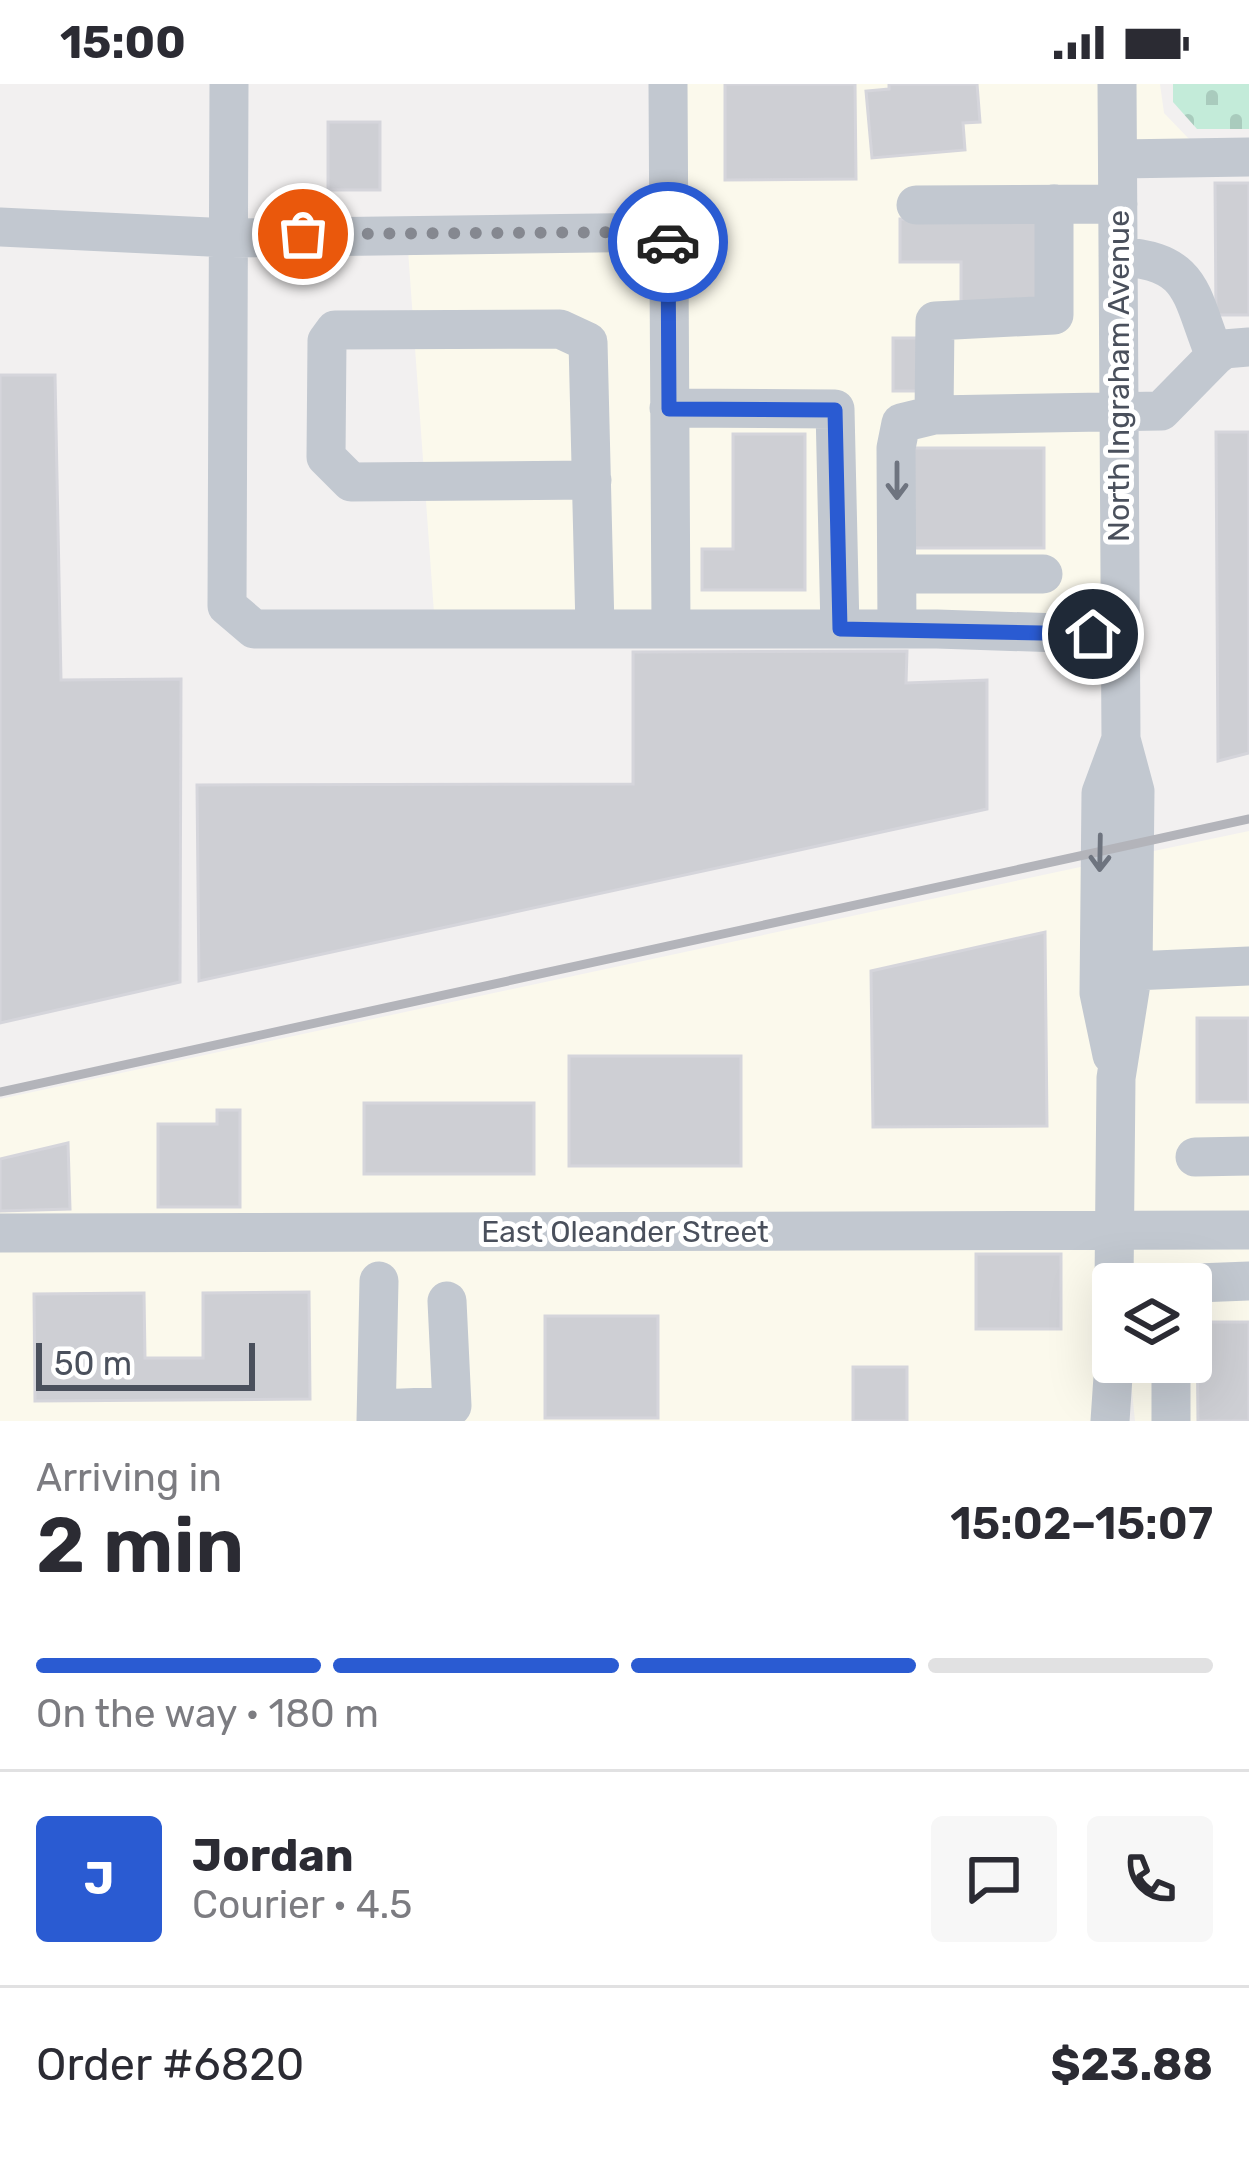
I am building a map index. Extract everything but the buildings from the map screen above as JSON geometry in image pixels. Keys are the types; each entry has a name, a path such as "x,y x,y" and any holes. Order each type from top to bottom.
{"street":[{"path":"229,84 227,606 254,629 897,629 1120,635"},
{"path":"668,84 671,628"},
{"name":"North Ingraham Avenue","path":"1114,1263 1116,1078 1133,971 1135,791 1120,739 1118,84"},
{"path":"1118,159 1249,157"},
{"path":"1054,204 1054,315"},
{"path":"916,205 1118,204"},
{"path":"0,227 230,238 668,232"},
{"path":"897,629 901,422 934,415 1161,411 1232,351 1184,278 1160,259 1118,256"},
{"path":"934,415 935,305 1054,315 1078,307 1118,306"},
{"path":"592,480 351,482 326,457 327,341 335,330 560,328 588,342 592,480 596,628"},
{"path":"669,409 835,410 840,629"},
{"path":"897,574 1043,574"},
{"name":"North Ingraham Avenue","path":"1116,1078 1099,993 1100,852 1101,793 1120,739"},
{"path":"1133,971 1249,966"},
{"path":"1195,1157 1249,1156"},
{"path":"1192,1263 1200,1229"},
{"name":"East Oleander Street","path":"0,1233 1249,1230"},
{"path":"379,1281 377,1415 452,1414 447,1301"},
{"path":"1212,1282 1249,1281"},
{"path":"1114,1383 1114,1418"},
{"path":"1171,1383 1171,1421"}],"shaded area":[{"path":"683,84 1102,84 1105,618 686,611"},
{"path":"1133,84 1160,84 1164,113 1190,140 1133,141"},
{"path":"653,249 656,620 434,613 408,250"},
{"path":"1249,831 1249,1213 1129,1212 1131,1092 1149,852"},
{"path":"1085,866 1101,1079 1099,1212 0,1216 0,1099"},
{"path":"1098,1246 1098,1263 1092,1263 1092,1383 1099,1383 1099,1401 1094,1421 0,1421 0,1250"},
{"path":"1128,1246 1249,1247 1249,1421 1135,1421 1131,1383 1212,1383 1212,1263 1128,1263"}],"green space":[{"path":"1173,84 1249,84 1249,129 1197,129 1173,102"}],"railway":[{"path":"0,1092 1249,819"}],"way so far":[{"path":"303,234 668,232 668,242"}],"route":[{"path":"668,242 669,409 835,410 840,629 1093,634"}]}
